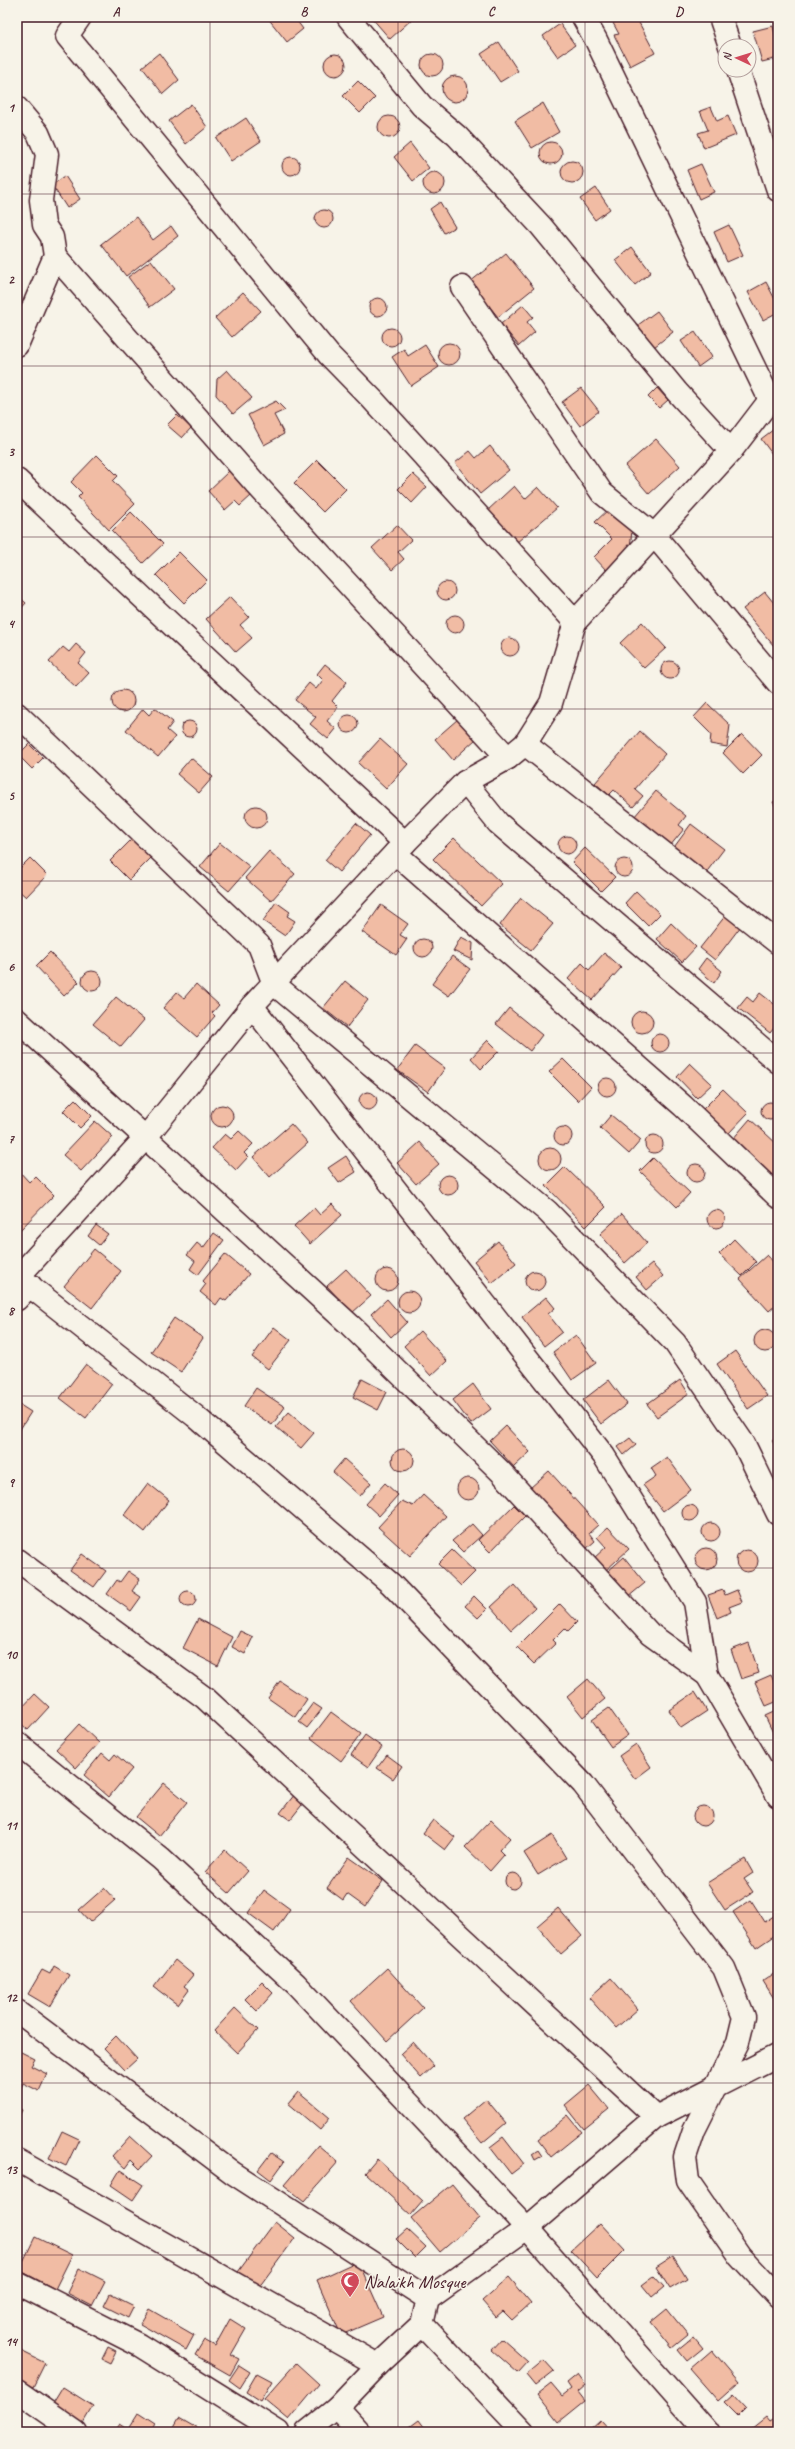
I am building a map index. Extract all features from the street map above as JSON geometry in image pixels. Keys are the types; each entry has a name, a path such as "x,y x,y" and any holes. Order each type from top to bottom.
{"street":[{"path":"80,17 67,36 328,355 372,399 575,622"},
{"path":"348,17 422,106 457,136 541,226 677,392 731,451"},
{"path":"583,17 596,40 774,398 731,451 575,622 551,702 525,744 508,758 465,782 400,848 252,1006 146,1137 21,1284 195,1416 391,1584 583,1784 724,1968 744,2017 738,2042 714,2086 694,2130 685,2157 688,2182 740,2256 778,2297"},
{"path":"720,17 727,38"},
{"path":"741,78 778,190"},
{"path":"17,108 38,133 48,154 41,200 44,224 52,237 55,256 17,345"},
{"path":"55,256 254,483 508,758"},
{"path":"462,287 602,493 654,535 778,683"},
{"path":"17,480 400,848 683,1106 778,1197"},
{"path":"17,714 259,945 274,984 547,1211 675,1343 744,1444 778,1514"},
{"path":"525,744 778,943"},
{"path":"465,782 498,823 778,1062"},
{"path":"252,1006 604,1456 695,1602 707,1675 778,1796"},
{"path":"17,1020 350,1325 500,1471 650,1634 707,1675"},
{"path":"17,1560 205,1698 656,2117"},
{"path":"17,1743 161,1860 296,1984 527,2228 707,2432"},
{"path":"17,2011 233,2173 428,2299"},
{"path":"307,2432 338,2408 378,2365 422,2324 428,2299 527,2228 656,2117 714,2086 778,2055"},
{"path":"17,2160 378,2365"},
{"path":"17,2283 139,2345 278,2432"},
{"path":"422,2324 524,2432"},
{"path":"17,2391 76,2432"},
{"path":"338,2408 359,2432"}],"building":[{"path":"267,17 294,17 303,29 287,42"},
{"path":"371,17 410,17 412,19 390,39"},
{"path":"624,17 636,17 655,53 630,66 614,35 619,34 613,23"},
{"path":"560,24 575,45 558,57 543,36"},
{"path":"773,26 778,47 778,58 762,62 757,45 757,38 755,38 753,31"},
{"path":"499,42 518,71 500,82 481,54"},
{"path":"159,53 179,80 163,94 142,67"},
{"path":"335,54 343,57 346,65 343,73 335,76 327,73 324,65 327,57"},
{"path":"432,54 440,57 443,65 440,73 432,76 424,73 421,65 424,57"},
{"path":"455,76 464,80 468,89 464,98 455,102 446,98 442,89 446,80"},
{"path":"358,81 375,98 360,113 343,96"},
{"path":"543,103 559,132 532,148 515,121"},
{"path":"191,104 207,127 186,144 169,121"},
{"path":"711,107 717,121 728,116 736,135 704,148 698,133 708,130 700,111"},
{"path":"389,116 397,119 400,127 397,135 389,138 381,135 378,127 381,119"},
{"path":"246,118 261,141 231,161 216,138"},
{"path":"551,142 559,145 562,153 559,161 551,164 543,161 540,153 543,145"},
{"path":"410,143 429,168 413,181 394,157"},
{"path":"291,157 297,160 300,166 297,172 291,175 285,172 282,166 285,160"},
{"path":"572,161 580,164 583,172 580,180 572,183 564,180 561,172 564,164"},
{"path":"701,164 714,192 699,199 687,170"},
{"path":"434,172 442,175 445,183 442,191 434,194 426,191 423,183 426,175"},
{"path":"65,176 80,199 67,208 52,185"},
{"path":"596,188 610,209 595,220 580,199"},
{"path":"440,202 455,227 444,233 430,209"},
{"path":"324,210 330,213 333,219 330,225 324,228 318,225 315,219 318,213"},
{"path":"136,217 153,240 171,226 178,236 126,276 101,244"},
{"path":"729,225 743,255 727,262 714,232"},
{"path":"632,247 651,272 635,285 615,260"},
{"path":"506,253 534,288 498,317 470,282"},
{"path":"151,260 174,289 150,307 128,277"},
{"path":"766,282 778,305 778,312 763,320 748,292"},
{"path":"243,292 261,311 232,337 215,318"},
{"path":"378,298 384,301 387,307 384,313 378,316 372,313 369,307 372,301"},
{"path":"523,305 533,317 527,322 535,332 519,346 501,324"},
{"path":"657,311 673,332 654,347 638,325"},
{"path":"391,328 397,331 400,337 397,343 391,346 385,343 382,337 385,331"},
{"path":"695,332 712,357 698,367 681,341"},
{"path":"449,343 457,346 460,354 457,362 449,365 441,362 438,354 441,346"},
{"path":"425,345 439,367 411,386 392,357 404,349 408,356"},
{"path":"227,370 252,398 233,414 216,395 217,379"},
{"path":"581,388 599,411 580,426 562,402"},
{"path":"657,388 668,400 659,408 648,397"},
{"path":"276,401 285,410 274,415 284,434 264,445 248,415"},
{"path":"177,415 191,428 182,438 167,425"},
{"path":"778,426 778,462 761,439"},
{"path":"656,439 680,466 649,494 625,466"},
{"path":"490,446 509,470 480,494 455,463 470,451 476,458"},
{"path":"97,455 118,476 113,481 135,504 109,530 78,497 82,493 71,482"},
{"path":"317,460 346,489 323,512 294,483"},
{"path":"229,471 252,495 240,506 235,501 225,510 208,491"},
{"path":"413,474 427,487 412,503 398,489"},
{"path":"514,486 525,499 538,487 557,508 516,543 488,510"},
{"path":"610,508 632,531 630,547 606,570 594,557 612,539 595,522"},
{"path":"131,512 163,544 143,563 112,531"},
{"path":"397,525 411,540 398,552 404,559 392,570 372,548"},
{"path":"179,552 207,580 184,603 156,575"},
{"path":"446,582 452,585 455,591 452,597 446,600 440,597 437,591 440,585"},
{"path":"765,592 778,608 778,642 774,646 743,609"},
{"path":"17,595 26,603 17,613"},
{"path":"230,597 249,617 240,625 252,638 236,652 206,619"},
{"path":"455,615 461,618 464,624 461,630 455,633 449,630 446,624 449,618"},
{"path":"642,622 666,648 644,668 620,643"},
{"path":"510,638 516,641 519,647 516,653 510,656 504,653 501,647 504,641"},
{"path":"76,644 86,653 78,663 89,673 76,687 49,662 63,647 69,652"},
{"path":"670,661 676,664 679,670 676,676 670,679 664,676 661,670 664,664"},
{"path":"325,664 347,682 332,701 338,707 327,721 336,729 328,739 310,724 316,717 295,700 309,683 316,689 323,680 317,674"},
{"path":"123,690 131,693 134,701 131,709 123,712 115,709 112,701 115,693"},
{"path":"707,703 730,725 727,747 710,744 711,734 694,717"},
{"path":"155,708 173,722 167,730 175,737 158,757 126,730 143,709 149,715"},
{"path":"349,715 355,718 358,724 355,730 349,733 343,730 340,724 343,718"},
{"path":"458,719 476,739 453,760 435,739"},
{"path":"186,721 192,721 197,726 195,735 192,737 186,737 181,732 181,726"},
{"path":"640,731 665,754 635,789 643,796 633,807 614,790 609,795 595,783"},
{"path":"742,734 762,755 743,774 723,753"},
{"path":"380,739 408,764 386,789 358,763"},
{"path":"29,744 43,758 32,769 18,755"},
{"path":"191,758 213,777 199,793 177,774"},
{"path":"656,791 686,816 679,825 684,829 670,846 634,817"},
{"path":"778,799 778,811 773,802"},
{"path":"256,806 264,809 267,817 264,825 256,828 248,825 245,817 248,809"},
{"path":"356,823 370,835 339,872 325,860"},
{"path":"691,824 724,849 705,874 672,850"},
{"path":"567,836 573,839 576,845 573,851 567,854 561,851 558,845 561,839"},
{"path":"454,838 502,884 481,906 433,859"},
{"path":"132,839 151,858 129,880 110,861"},
{"path":"220,843 250,867 229,891 200,867"},
{"path":"585,848 615,877 601,891 572,862"},
{"path":"269,851 295,874 271,901 245,878"},
{"path":"30,858 47,875 26,897 17,889 17,871"},
{"path":"624,859 630,862 633,868 630,874 624,877 618,874 615,868 618,862"},
{"path":"636,891 660,914 648,926 625,903"},
{"path":"521,898 553,924 531,950 500,925"},
{"path":"276,902 290,912 287,916 295,921 285,936 263,921"},
{"path":"381,905 408,924 400,935 407,939 396,955 362,932"},
{"path":"726,915 741,926 715,960 700,948"},
{"path":"671,923 696,947 682,962 657,939"},
{"path":"461,937 473,943 472,960 453,951"},
{"path":"419,939 427,939 432,944 430,955 427,957 419,957 414,952 414,944"},
{"path":"50,952 79,982 64,996 36,966"},
{"path":"604,953 621,968 592,1000 568,979 582,963 589,970"},
{"path":"452,956 470,969 449,996 432,984"},
{"path":"706,958 722,971 714,983 698,969"},
{"path":"92,971 99,974 102,981 99,988 92,991 85,988 82,981 85,974"},
{"path":"345,981 368,1000 347,1027 323,1008"},
{"path":"196,984 219,1005 212,1013 215,1016 197,1037 163,1008 177,992 184,998"},
{"path":"760,993 778,1007 778,1023 770,1033 738,1008 747,997 753,1002"},
{"path":"116,997 144,1020 121,1047 93,1024"},
{"path":"509,1008 542,1035 530,1051 496,1024"},
{"path":"642,1011 650,1014 653,1022 650,1030 642,1033 634,1030 631,1022 634,1014"},
{"path":"660,1034 666,1037 669,1043 666,1049 660,1052 654,1049 651,1043 654,1037"},
{"path":"488,1040 499,1051 481,1069 471,1058"},
{"path":"415,1046 445,1068 428,1092 397,1070"},
{"path":"563,1059 591,1087 578,1101 549,1072"},
{"path":"690,1063 712,1084 697,1098 677,1077"},
{"path":"607,1078 613,1081 616,1087 613,1093 607,1096 601,1093 598,1087 601,1081"},
{"path":"723,1089 748,1113 727,1135 702,1110"},
{"path":"368,1092 374,1095 377,1101 374,1107 368,1110 362,1107 359,1101 362,1095"},
{"path":"75,1099 92,1116 80,1128 63,1111"},
{"path":"770,1102 776,1105 779,1111 776,1117 770,1120 764,1117 761,1111 764,1105"},
{"path":"222,1105 230,1108 233,1116 230,1124 222,1127 214,1124 211,1116 214,1108"},
{"path":"611,1115 641,1140 629,1154 600,1128"},
{"path":"750,1119 778,1145 778,1170 772,1176 732,1140"},
{"path":"95,1121 113,1137 81,1171 63,1155"},
{"path":"291,1124 308,1143 270,1177 253,1157"},
{"path":"563,1127 569,1130 572,1136 569,1142 563,1145 557,1142 554,1136 557,1130"},
{"path":"239,1131 253,1144 244,1153 248,1157 236,1170 212,1148 225,1134 231,1139"},
{"path":"654,1135 660,1138 663,1144 660,1150 654,1153 648,1150 645,1144 648,1138"},
{"path":"420,1142 439,1164 416,1184 397,1163"},
{"path":"550,1148 558,1151 561,1159 558,1167 550,1170 542,1167 539,1159 542,1151"},
{"path":"346,1156 356,1172 339,1183 328,1168"},
{"path":"653,1158 690,1193 677,1207 640,1171"},
{"path":"696,1164 702,1167 705,1173 702,1179 696,1182 690,1179 687,1173 690,1167"},
{"path":"565,1167 606,1207 586,1227 546,1186"},
{"path":"18,1170 29,1182 35,1176 54,1195 18,1232"},
{"path":"448,1175 455,1178 458,1185 455,1192 448,1195 441,1192 438,1185 441,1178"},
{"path":"332,1204 342,1215 310,1244 294,1226 314,1208 320,1215"},
{"path":"716,1210 722,1213 725,1219 722,1225 716,1228 710,1225 707,1219 710,1213"},
{"path":"622,1214 647,1243 625,1263 600,1234"},
{"path":"96,1225 108,1234 99,1245 88,1236"},
{"path":"214,1233 224,1240 198,1275 190,1269 195,1261 187,1255 197,1243 203,1248"},
{"path":"734,1239 756,1262 742,1276 719,1254"},
{"path":"498,1241 516,1263 492,1283 474,1261"},
{"path":"94,1249 121,1271 92,1308 64,1286"},
{"path":"225,1254 249,1274 226,1301 221,1298 216,1305 200,1292 206,1284 203,1281"},
{"path":"767,1255 778,1267 778,1289 775,1291 778,1294 778,1303 769,1311 740,1279"},
{"path":"652,1264 663,1276 647,1290 636,1277"},
{"path":"346,1269 371,1296 352,1313 327,1286"},
{"path":"387,1269 395,1272 398,1280 395,1288 387,1291 379,1288 376,1280 379,1272"},
{"path":"535,1271 542,1274 545,1281 542,1288 535,1291 528,1288 525,1281 528,1274"},
{"path":"409,1291 417,1294 420,1302 417,1310 409,1313 401,1310 398,1302 401,1294"},
{"path":"546,1297 555,1308 548,1314 562,1332 544,1346 522,1317"},
{"path":"387,1299 407,1322 391,1337 371,1314"},
{"path":"174,1318 203,1338 181,1372 151,1352"},
{"path":"274,1327 291,1340 268,1369 252,1357"},
{"path":"765,1330 773,1333 776,1341 773,1349 765,1352 757,1349 754,1341 757,1333"},
{"path":"420,1331 447,1361 431,1376 404,1346"},
{"path":"576,1335 596,1363 572,1380 553,1352"},
{"path":"735,1351 767,1396 748,1409 717,1364"},
{"path":"86,1364 112,1384 86,1418 60,1398"},
{"path":"362,1379 387,1392 378,1410 353,1397"},
{"path":"609,1380 627,1404 601,1424 583,1400"},
{"path":"680,1380 689,1394 657,1417 647,1404"},
{"path":"473,1384 491,1409 471,1424 453,1400"},
{"path":"256,1388 285,1407 272,1425 244,1406"},
{"path":"17,1403 31,1412 17,1434"},
{"path":"289,1412 314,1433 301,1448 276,1427"},
{"path":"506,1426 530,1452 514,1467 490,1441"},
{"path":"778,1437 778,1452 772,1440"},
{"path":"630,1438 636,1445 624,1455 618,1447"},
{"path":"403,1449 411,1452 414,1460 411,1468 403,1471 395,1468 392,1460 395,1452"},
{"path":"667,1457 691,1490 663,1511 643,1485 656,1476 651,1468"},
{"path":"344,1459 371,1483 360,1496 333,1472"},
{"path":"549,1471 598,1525 589,1533 595,1541 586,1549 530,1488"},
{"path":"468,1478 476,1481 479,1489 476,1497 468,1500 460,1497 457,1489 460,1481"},
{"path":"148,1483 169,1500 145,1532 124,1515"},
{"path":"385,1483 398,1495 379,1516 366,1504"},
{"path":"423,1495 446,1516 410,1556 378,1527 402,1501 413,1506"},
{"path":"17,1502 21,1505 17,1512"},
{"path":"514,1505 525,1516 490,1552 478,1540"},
{"path":"687,1505 693,1505 698,1510 696,1519 693,1521 687,1521 682,1516 682,1510"},
{"path":"707,1523 715,1523 720,1528 718,1539 715,1541 707,1541 702,1536 702,1528"},
{"path":"472,1524 482,1535 463,1552 452,1541"},
{"path":"608,1527 629,1549 604,1572 593,1559 606,1547 597,1537"},
{"path":"706,1548 714,1551 717,1559 714,1567 706,1570 698,1567 695,1559 698,1551"},
{"path":"452,1550 475,1572 461,1586 438,1564"},
{"path":"747,1550 755,1553 758,1561 755,1569 747,1572 739,1569 736,1561 739,1553"},
{"path":"82,1554 106,1571 94,1587 70,1570"},
{"path":"624,1557 645,1583 628,1597 607,1572"},
{"path":"128,1571 140,1579 132,1591 141,1597 131,1611 107,1594 117,1580 120,1582"},
{"path":"515,1585 535,1608 511,1630 491,1607"},
{"path":"723,1590 725,1595 737,1590 742,1602 729,1607 731,1612 717,1618 708,1595"},
{"path":"185,1591 191,1591 196,1596 194,1605 191,1607 185,1607 180,1602 180,1596"},
{"path":"474,1596 487,1609 478,1618 465,1606"},
{"path":"560,1604 577,1622 568,1631 565,1628 553,1640 556,1643 534,1664 517,1647"},
{"path":"198,1619 232,1637 218,1666 183,1648"},
{"path":"240,1631 253,1637 245,1654 232,1647"},
{"path":"749,1643 759,1673 741,1679 731,1650"},
{"path":"771,1675 778,1691 778,1701 766,1706 755,1682"},
{"path":"17,1678 21,1682 17,1686"},
{"path":"588,1679 605,1699 583,1717 567,1697"},
{"path":"280,1681 307,1699 295,1717 268,1698"},
{"path":"695,1692 707,1711 681,1728 669,1710"},
{"path":"35,1694 49,1707 28,1730 17,1720 17,1713"},
{"path":"313,1703 322,1709 307,1728 299,1722"},
{"path":"609,1708 628,1735 611,1747 592,1720"},
{"path":"778,1710 778,1740 777,1741 765,1716"},
{"path":"331,1712 361,1734 341,1761 311,1738"},
{"path":"79,1724 99,1743 76,1768 56,1749"},
{"path":"365,1735 382,1747 368,1767 351,1755"},
{"path":"636,1744 651,1767 635,1779 619,1756"},
{"path":"102,1753 110,1760 115,1754 132,1769 109,1797 84,1775"},
{"path":"387,1755 402,1766 393,1779 377,1768"},
{"path":"164,1783 187,1802 159,1836 136,1817"},
{"path":"295,1794 305,1801 290,1820 280,1813"},
{"path":"703,1806 710,1809 713,1816 710,1823 703,1826 696,1823 693,1816 696,1809"},
{"path":"433,1820 455,1837 445,1850 423,1833"},
{"path":"491,1820 510,1838 499,1850 504,1855 490,1871 465,1847"},
{"path":"552,1835 566,1858 538,1875 524,1853"},
{"path":"225,1850 248,1871 229,1893 205,1872"},
{"path":"349,1857 383,1881 365,1907 347,1894 343,1900 327,1888"},
{"path":"745,1859 753,1873 744,1879 753,1892 725,1910 707,1883"},
{"path":"510,1873 516,1873 521,1878 519,1887 516,1889 510,1889 505,1884 505,1878"},
{"path":"104,1888 115,1900 90,1922 79,1910"},
{"path":"264,1890 290,1909 274,1932 248,1913"},
{"path":"751,1900 765,1922 775,1915 778,1919 778,1933 756,1948 733,1912"},
{"path":"558,1908 582,1936 561,1954 537,1926"},
{"path":"175,1960 193,1975 184,1986 189,1990 178,2005 154,1987"},
{"path":"54,1966 69,1975 50,2007 28,1994 42,1970 50,1974"},
{"path":"387,1968 423,2008 387,2041 351,2001"},
{"path":"778,1971 778,2005 763,1981"},
{"path":"611,1978 638,2009 616,2028 589,1998"},
{"path":"262,1982 273,1993 257,2011 245,1999"},
{"path":"235,2008 258,2030 237,2053 214,2031"},
{"path":"116,2036 137,2059 125,2070 104,2048"},
{"path":"413,2042 434,2066 421,2078 400,2054"},
{"path":"19,2051 35,2059 31,2066 47,2074 39,2091 23,2083 21,2088 17,2086 17,2055"},
{"path":"589,2085 609,2109 584,2129 565,2105"},
{"path":"298,2091 330,2118 320,2130 288,2103"},
{"path":"486,2099 506,2123 482,2143 462,2119"},
{"path":"17,2107 22,2110 17,2120"},
{"path":"778,2108 778,2116 774,2111"},
{"path":"568,2115 582,2132 551,2157 538,2140"},
{"path":"62,2131 79,2139 66,2166 49,2158"},
{"path":"130,2136 152,2156 140,2169 131,2160 125,2168 112,2156"},
{"path":"503,2137 524,2164 511,2174 490,2147"},
{"path":"318,2145 338,2162 304,2201 284,2185"},
{"path":"538,2150 542,2156 535,2160 532,2154"},
{"path":"271,2153 284,2162 271,2180 258,2170"},
{"path":"377,2159 423,2201 411,2215 365,2173"},
{"path":"120,2170 143,2185 133,2200 111,2185"},
{"path":"452,2184 480,2218 440,2252 411,2218"},
{"path":"275,2222 295,2238 259,2287 238,2272"},
{"path":"600,2223 625,2250 597,2278 571,2250"},
{"path":"407,2229 426,2247 415,2258 396,2239"},
{"path":"35,2237 72,2255 55,2289 19,2270"},
{"path":"673,2256 687,2279 670,2289 656,2267"},
{"name":"Nalaikh Mosque","path":"358,2261 383,2317 341,2335 317,2280"},
{"path":"79,2268 105,2281 92,2306 67,2293"},
{"path":"654,2276 664,2287 652,2297 642,2285"},
{"path":"509,2277 531,2303 512,2320 503,2311 496,2317 482,2301"},
{"path":"110,2294 134,2306 128,2318 104,2306"},
{"path":"149,2309 194,2335 186,2350 140,2324"},
{"path":"667,2309 688,2335 672,2348 651,2322"},
{"path":"230,2319 246,2329 231,2355 239,2359 230,2375 195,2355 204,2340 215,2346"},
{"path":"694,2337 703,2348 687,2361 678,2350"},
{"path":"502,2339 528,2362 518,2373 492,2350"},
{"path":"108,2347 116,2351 110,2363 102,2359"},
{"path":"17,2349 45,2363 33,2387 17,2379"},
{"path":"712,2350 739,2382 718,2401 690,2369"},
{"path":"544,2360 554,2371 535,2386 526,2375"},
{"path":"296,2363 319,2384 289,2420 264,2399"},
{"path":"239,2365 250,2372 240,2388 229,2380"},
{"path":"257,2373 272,2381 260,2401 246,2392"},
{"path":"578,2374 586,2385 578,2392 585,2401 559,2422 537,2394 551,2383 562,2396 571,2389 567,2383"},
{"path":"63,2387 93,2406 83,2423 52,2405"},
{"path":"734,2394 746,2407 738,2415 725,2402"},
{"path":"138,2413 155,2424 150,2432 114,2432 120,2424 128,2429"},
{"path":"766,2417 770,2422 778,2417 778,2432 753,2432 751,2429"},
{"path":"179,2418 200,2430 199,2432 171,2432"},
{"path":"419,2420 428,2432 403,2432"},
{"path":"600,2421 610,2432 588,2432"}],"place":[{"name":"Nalaikh Mosque","path":"350,2298"}]}
